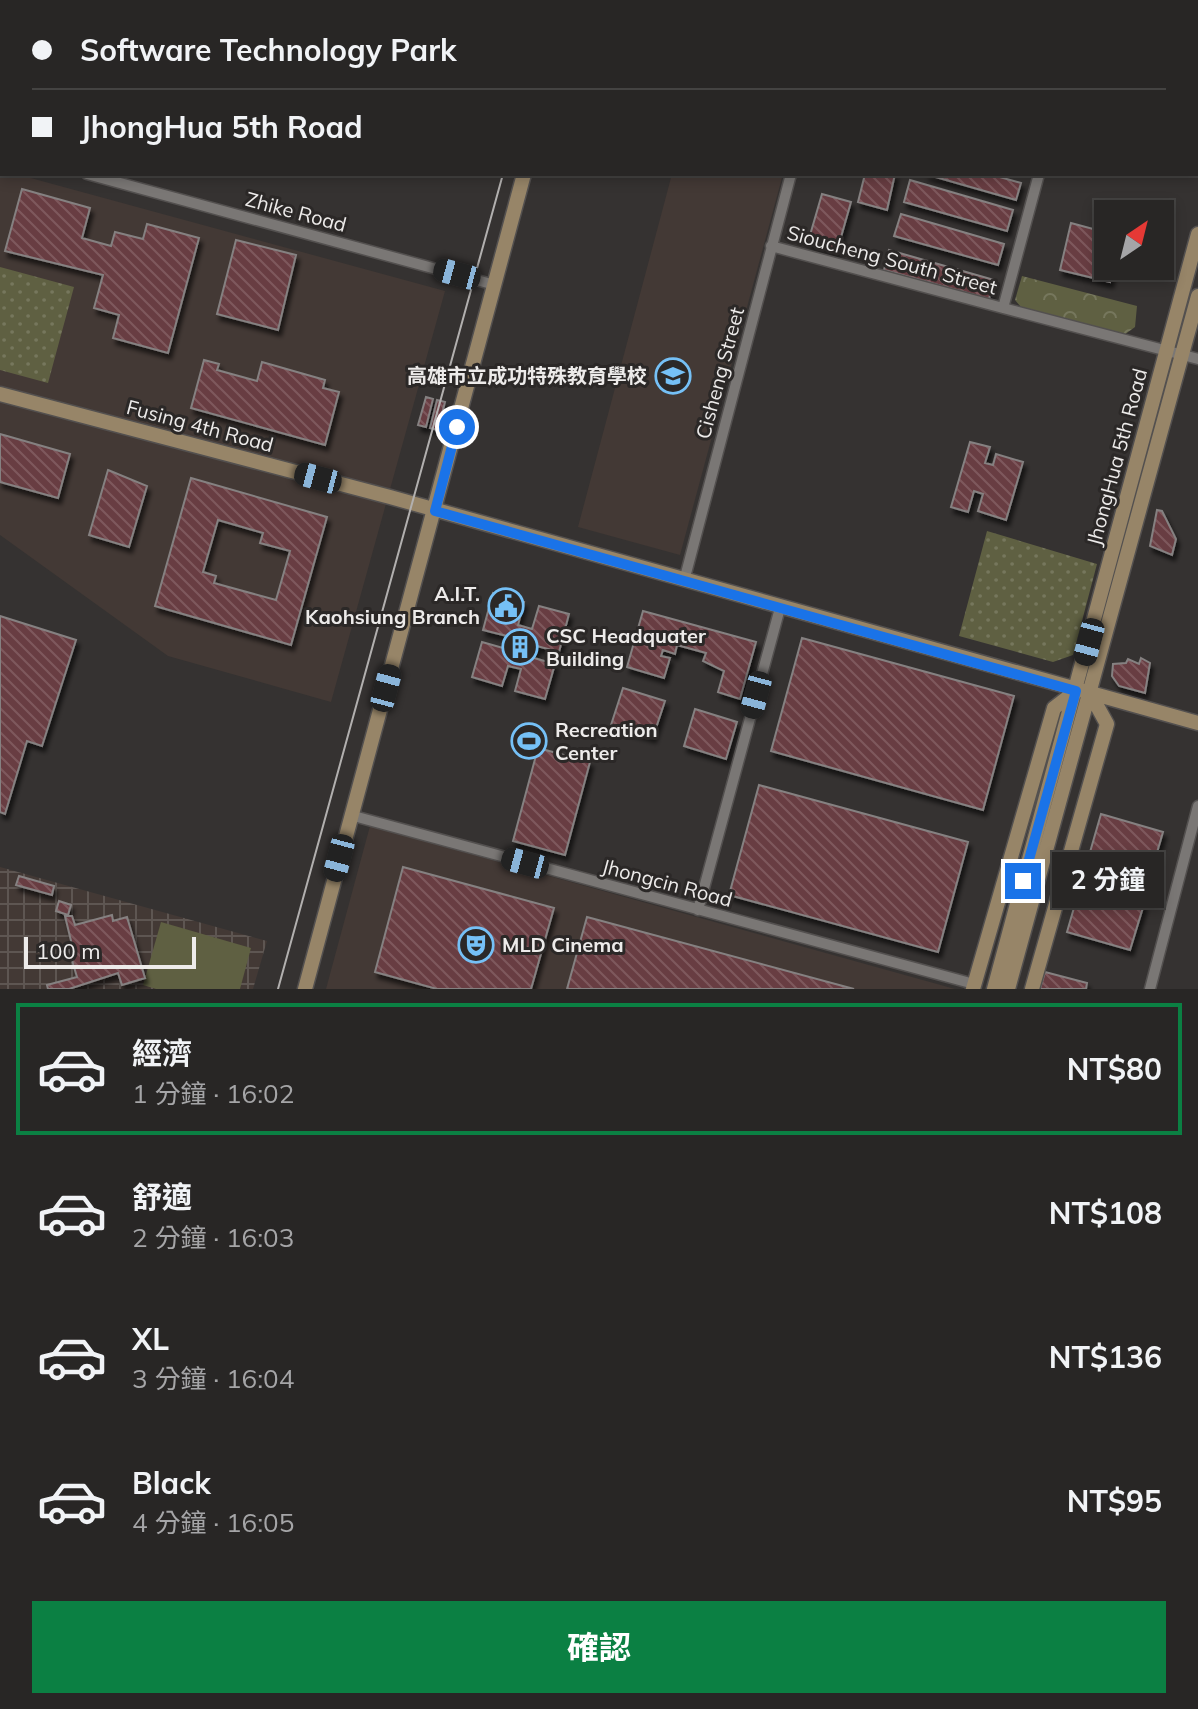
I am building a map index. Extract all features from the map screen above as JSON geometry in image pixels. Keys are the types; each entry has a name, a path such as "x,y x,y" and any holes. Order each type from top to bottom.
{"street":[{"name":"Zhike Road","path":"94,176 495,285"},
{"path":"305,989 523,176"},
{"name":"Cisheng Street","path":"684,581 790,176"},
{"path":"1003,308 1038,176"},
{"name":"JhongHua 5th Road","path":"994,989 1198,234"},
{"name":"Sioucheng South Street","path":"771,246 1198,359"},
{"name":"JhongHua 5th Road","path":"1008,989 1198,296"},
{"name":"Fusing 4th Road","path":"0,394 1198,723"},
{"path":"698,910 780,608"},
{"name":"JhongHua 5th Road","path":"974,987 1054,708 1076,691"},
{"path":"1032,989 1107,724 1091,695"},
{"path":"1150,989 1198,806"},
{"name":"Jhongcin Road","path":"350,815 974,987"}],"shaded area":[{"path":"0,176 23,176 445,291 331,702 168,656 0,535"},
{"name":"高雄市立成功特殊教育學校","path":"671,176 782,176 680,555 578,527"},
{"path":"370,826 955,989 326,989"},
{"path":"0,867 267,941 253,989 0,989"}],"green space":[{"path":"0,267 74,287 48,383 0,370"},
{"path":"1022,276 1137,306 1135,327 1124,335 1021,307 1015,300"},
{"path":"987,531 1097,564 1073,655 1053,662 959,636"},
{"path":"161,922 251,948 240,989 156,989 143,985"}],"building":[{"path":"864,176 895,176 887,210 858,202"},
{"path":"932,176 996,176 1021,183 1016,200"},
{"path":"910,180 1013,210 1007,231 904,202"},
{"path":"22,189 90,208 82,238 111,246 115,232 143,239 147,224 199,238 168,353 113,338 119,315 94,308 103,275 5,251"},
{"path":"822,194 851,202 837,251 808,242"},
{"path":"901,214 1004,244 998,265 894,236"},
{"path":"1071,223 1094,229 1094,278 1060,270"},
{"path":"236,240 296,255 278,330 217,314"},
{"path":"889,250 994,280 989,299 884,270"},
{"path":"204,360 219,364 217,370 257,381 262,362 325,380 323,388 339,392 325,445 191,408"},
{"path":"426,397 433,399 426,427 418,425"},
{"path":"437,400 445,402 438,430 430,428"},
{"path":"0,434 70,454 58,498 0,482"},
{"path":"970,442 990,447 985,463 993,465 996,454 1023,462 1006,520 978,511 983,494 974,491 968,512 951,507"},
{"path":"108,470 147,486 129,547 89,535"},
{"path":"191,478 327,517 291,645 155,606","holes":["218,520 263,533 260,543 290,551 276,600 214,583 216,576 203,572"]},
{"path":"1157,510 1162,511 1176,539 1172,555 1150,546"},
{"name":"CSC Headquater Building","path":"493,593 524,602 518,625 532,629 539,606 569,614 559,652 537,646 534,658 555,664 545,699 515,691 521,669 508,666 502,686 472,677 482,642 503,648 507,636 483,630"},
{"path":"643,611 756,642 740,699 718,692 724,671 703,661 706,653 677,645 675,654 663,650 661,656 670,658 664,678 627,667"},
{"path":"0,616 76,640 42,746 27,741 5,814 0,812"},
{"path":"802,638 1014,696 983,810 771,751"},
{"path":"1141,658 1150,663 1145,693 1119,686 1112,676 1113,664 1126,663 1128,659 1139,664"},
{"path":"623,688 665,701 653,737 611,725"},
{"path":"695,709 737,722 726,759 684,746"},
{"path":"538,748 590,762 565,855 513,841"},
{"path":"759,785 968,842 938,952 729,895"},
{"path":"1101,814 1163,832 1151,873 1145,871 1136,901 1144,904 1130,950 1067,932"},
{"path":"403,867 554,908 531,989 437,989 375,972"},
{"path":"19,876 54,886 52,895 16,885"},
{"path":"59,901 71,905 68,915 56,911"},
{"path":"112,915 113,921 127,917 145,978 122,985 118,973 69,989 48,989 47,985 77,977 69,950 73,949 65,916 72,916 75,925"},
{"path":"587,917 854,989 567,989"},
{"path":"1045,972 1087,983 1086,989 1040,989"}],"tram line":[{"path":"278,989 502,176"}],"place":[{"name":"高雄市立成功特殊教育學校","path":"673,376"},
{"name":"A.I.T. Kaohsiung Branch","path":"506,606"},
{"name":"CSC Headquater Building","path":"520,647"},
{"name":"Recreation Center","path":"529,741"},
{"name":"MLD Cinema","path":"476,945"}],"route":[{"path":"457,427 435,511 1076,691 1023,881"}]}
